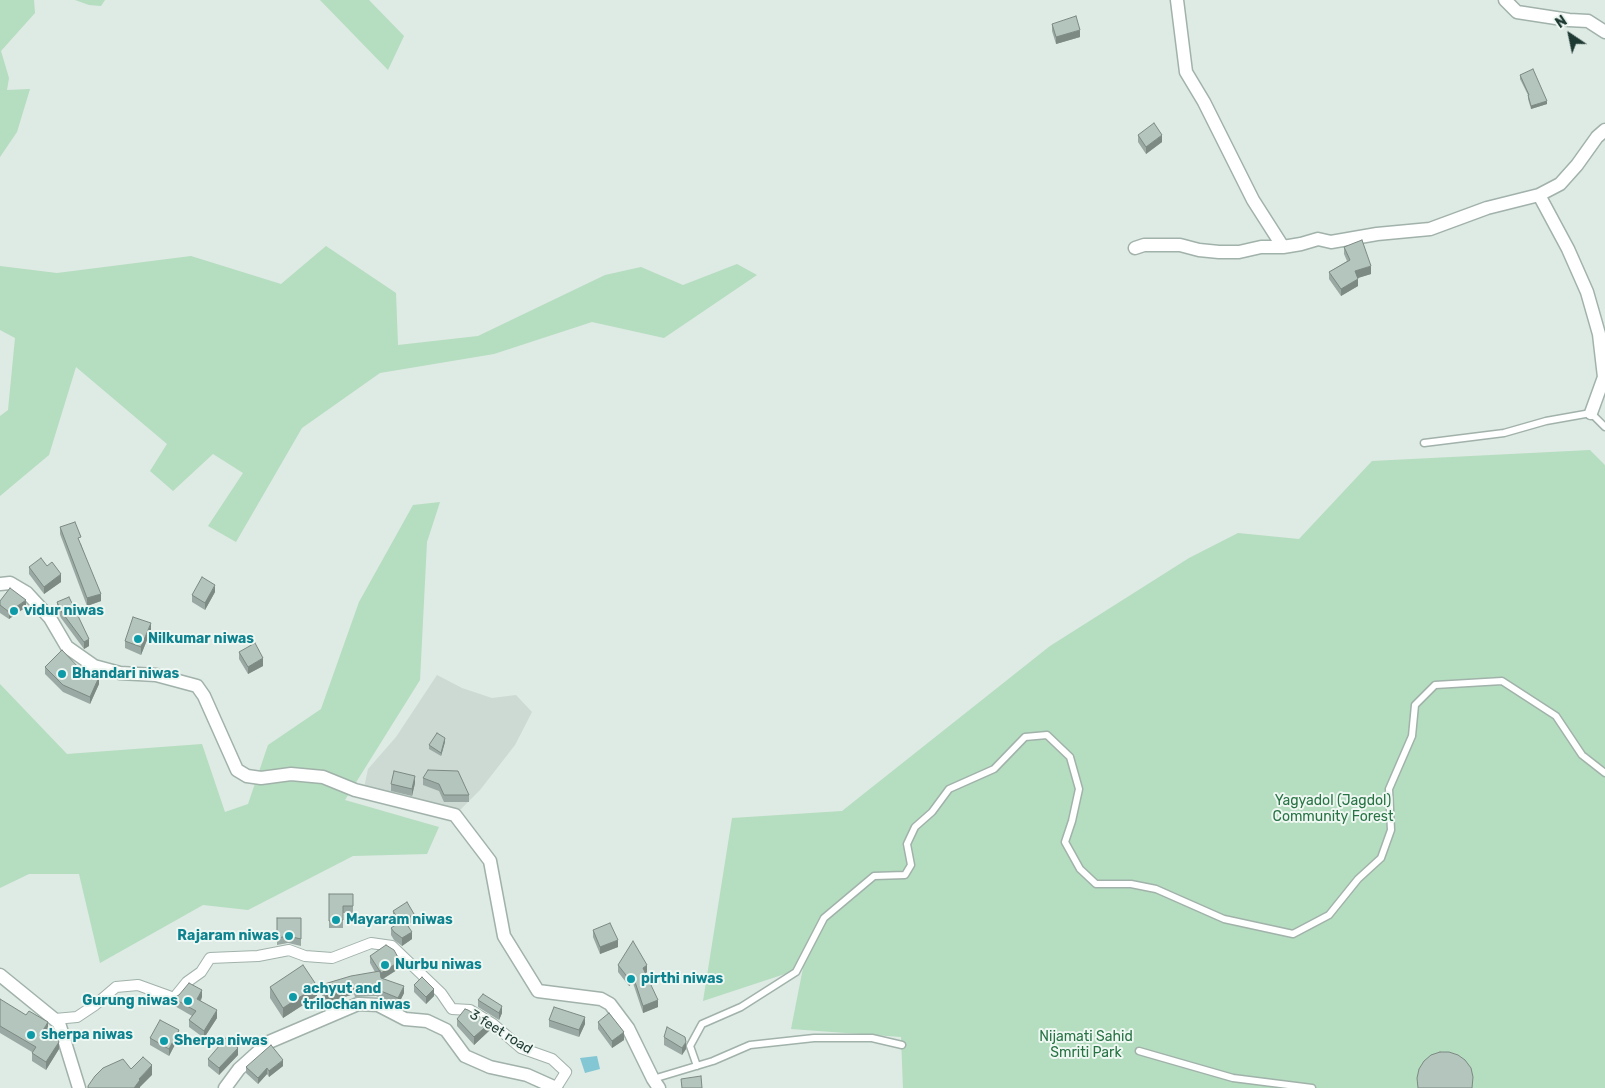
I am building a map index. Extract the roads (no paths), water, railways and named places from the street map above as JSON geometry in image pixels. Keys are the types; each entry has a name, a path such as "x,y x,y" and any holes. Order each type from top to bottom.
{"street":[{"path":"1177,0 1186,72 1204,102 1253,200 1283,247"},
{"path":"1505,0 1516,12 1588,21 1605,32"},
{"path":"1135,248 1144,245 1180,245 1199,250 1239,252 1261,247 1283,247 1318,239 1331,242 1430,228 1487,208 1539,196 1560,184 1605,130"},
{"path":"1539,196 1568,249 1586,292 1598,334 1604,377 1591,413"},
{"path":"0,584 10,583 27,593 50,618 67,647 94,666 120,673 156,676 197,686 204,696 237,770 247,776 261,778 291,774 323,777 355,790 455,814 490,861 504,936 538,991 600,999 610,1004 628,1028 656,1084"},
{"name":"3 feet road","path":"55,1019 77,1018 116,987 138,985 174,998 187,982 201,972 210,958 258,956 289,950 305,956 332,958 371,943 392,946 441,993 452,1009 470,1010 492,1024 522,1048 552,1059 566,1072 556,1088"},
{"path":"0,975 59,1023 79,1088"},
{"path":"224,1088 239,1070 269,1042 358,1004 378,1005 406,1019 427,1021 446,1030 465,1056 490,1067 528,1075 556,1088"}],"lane":[{"path":"1424,443 1504,433 1546,421 1591,413 1605,428"},
{"path":"697,1066 690,1046 702,1024 741,1007 796,972 824,918 874,876 905,875 911,865 907,844 915,827 932,812 949,789 994,769 1025,737 1047,735 1070,757 1079,789 1072,821 1064,842 1080,869 1096,884 1131,884 1156,888 1224,919 1293,934 1329,915 1358,879 1381,858 1391,830 1389,789 1412,736 1415,705 1435,685 1502,681 1556,716 1582,755 1605,773"},
{"path":"656,1084 750,1045 814,1038 872,1038 902,1045"},
{"path":"1139,1051 1233,1078 1312,1088"}],"water":[{"path":"597,1056 600,1069 585,1073 580,1058"}],"place":[{"name":"vidur niwas","path":"14,611"},
{"name":"Nilkumar niwas","path":"138,639"},
{"name":"Bhandari niwas","path":"62,674"},
{"name":"Mayaram niwas","path":"336,920"},
{"name":"Rajaram niwas","path":"289,936"},
{"name":"Nurbu niwas","path":"385,965"},
{"name":"pirthi niwas","path":"631,979"},
{"name":"achyut and trilochan niwas","path":"293,997"},
{"name":"Gurung niwas","path":"188,1001"},
{"name":"sherpa niwas","path":"31,1035"},
{"name":"Sherpa niwas","path":"164,1041"}],"park label":[{"name":"Yagyadol (Jagdol) Community Forest","path":"1333,810"},
{"name":"Nijamati Sahid Smriti Park","path":"1086,1046"}]}
